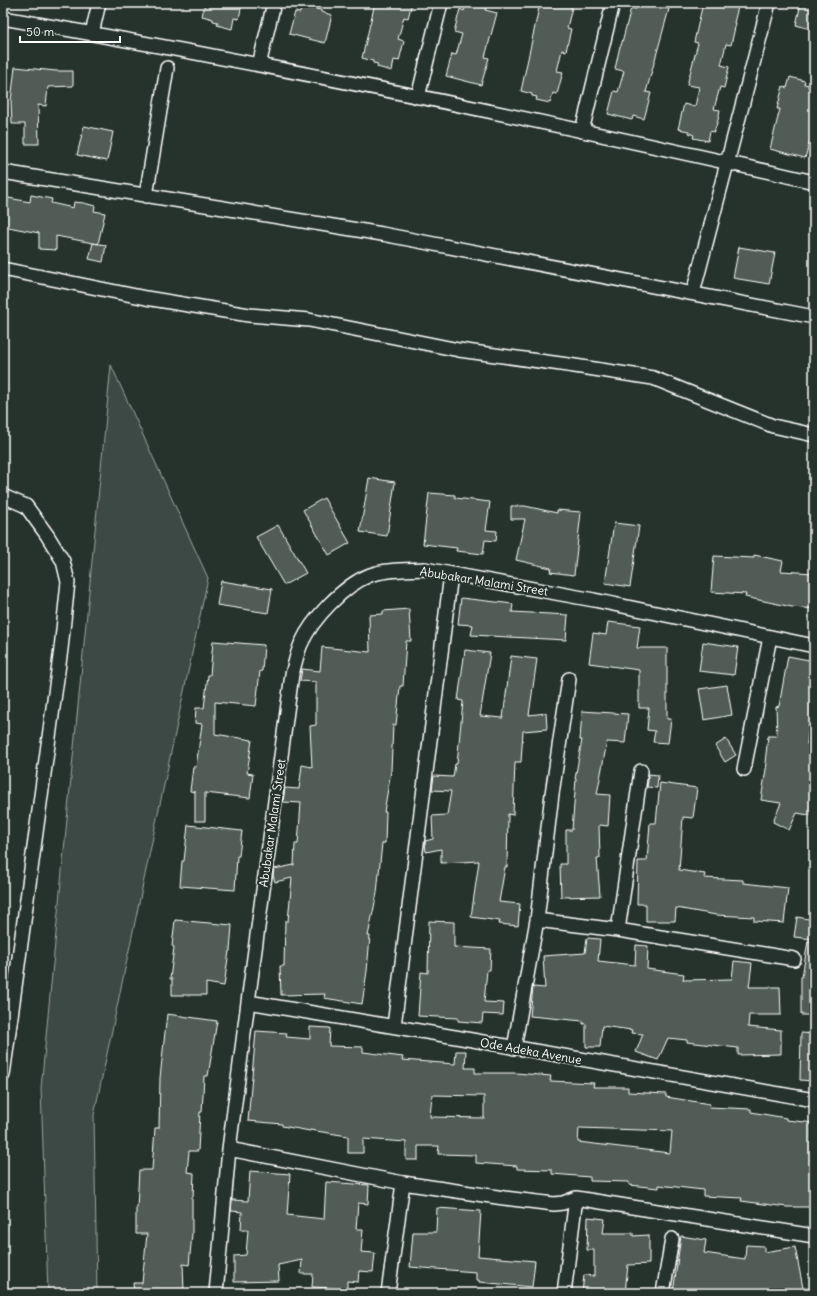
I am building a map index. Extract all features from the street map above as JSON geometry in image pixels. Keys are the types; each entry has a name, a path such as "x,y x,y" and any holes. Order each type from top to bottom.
{"street":[{"path":"92,33 99,3"},
{"path":"259,65 274,3"},
{"path":"418,97 441,3"},
{"path":"582,130 613,3"},
{"path":"693,293 769,3"},
{"path":"3,18 92,33 259,65 582,130 814,182"},
{"path":"146,196 167,68"},
{"path":"3,172 382,234 814,317"},
{"path":"3,269 146,298 249,315 309,320 459,350 653,378 773,426 814,435"},
{"path":"3,496 26,506 63,561 68,582 61,649 3,1075"},
{"name":"Abubakar Malami Street","path":"216,1293 229,1150 292,674 301,644 313,624 327,606 349,587 370,575 396,570 425,569 594,600 814,646"},
{"path":"394,1026 450,574"},
{"path":"744,769 770,637"},
{"path":"514,1048 537,920 552,794 569,679"},
{"path":"618,930 641,771"},
{"path":"537,920 618,930 794,959"},
{"name":"Ode Adeka Avenue","path":"248,1002 394,1026 814,1100"},
{"path":"229,1150 403,1183 554,1204 563,1203 576,1198 814,1236"},
{"path":"388,1293 403,1183"},
{"path":"564,1293 576,1198"},
{"path":"663,1293 672,1239"}],"shaded area":[{"path":"111,365 208,578 94,1115 97,1293 48,1293 41,1088"}],"building":[{"path":"205,3 242,3 239,19 234,18 232,29 217,25 218,22 213,21 213,19 202,16"},
{"path":"302,3 317,6 316,9 321,10 321,12 332,15 325,43 289,34 295,12 300,13"},
{"path":"375,3 412,3 408,18 404,17 398,39 404,41 399,61 394,60 392,71 377,67 378,64 373,63 373,61 362,58"},
{"path":"466,3 482,3 481,7 486,8 485,10 497,13 485,57 489,58 481,85 446,76 452,54 456,55 462,34 454,32 460,9 464,11"},
{"path":"540,3 573,3 567,28 571,29 566,51 562,50 557,71 563,72 557,94 553,93 550,103 536,100 537,97 532,96 532,94 521,91"},
{"path":"637,3 653,3 652,5 669,9 646,92 651,93 644,119 633,116 632,120 608,114 614,91 618,92 624,71 615,69 620,46 631,8 636,9"},
{"path":"703,3 739,3 731,45 726,44 721,65 729,67 724,88 720,87 714,109 720,110 718,120 714,132 710,131 708,141 693,138 694,135 689,133 689,131 678,129 684,104 695,107 699,87 687,85 698,43 694,42"},
{"path":"801,3 814,3 814,30 796,25"},
{"path":"15,67 73,71 73,86 48,87 46,106 38,105 39,144 25,144 25,124 12,124 11,101"},
{"path":"790,77 805,81 804,84 809,85 808,87 814,89 814,113 810,130 813,131 805,158 770,149 780,109 777,109 783,86 787,88"},
{"path":"84,126 113,132 107,161 77,155"},
{"path":"31,195 52,199 51,203 73,208 74,202 84,203 95,206 94,211 105,213 98,244 56,236 56,250 39,249 39,233 3,226 3,197 30,202"},
{"path":"93,243 106,245 103,262 89,259"},
{"path":"739,247 775,253 769,284 733,278"},
{"path":"369,478 395,482 387,536 360,532"},
{"path":"429,493 455,495 455,498 490,502 486,530 497,531 496,541 485,540 483,554 456,551 457,548 423,544"},
{"path":"324,498 350,543 329,555 303,510"},
{"path":"511,506 525,506 557,513 557,510 581,512 574,575 550,572 551,568 516,560 525,519 511,519"},
{"path":"614,523 639,526 630,587 605,583"},
{"path":"278,525 306,573 284,585 256,537"},
{"path":"754,555 783,561 781,571 814,573 814,609 792,607 745,597 746,594 711,592 714,556 754,558"},
{"path":"221,581 272,589 268,613 217,605"},
{"path":"461,598 513,604 512,612 568,615 566,640 471,635 473,625 458,624"},
{"path":"409,609 411,641 406,641 403,686 400,686 396,725 393,725 391,771 384,812 386,812 385,843 382,843 377,893 368,936 370,936 367,971 362,1004 324,998 325,994 281,995 280,966 284,966 285,921 288,921 292,878 275,882 273,875 274,869 294,865 295,844 298,844 301,803 283,802 285,788 299,789 302,765 312,767 310,726 316,725 316,682 300,681 302,669 320,671 322,647 370,652 369,615 383,614 383,611"},
{"path":"608,622 640,626 637,648 667,648 667,719 671,719 668,743 653,742 655,731 647,730 649,708 639,708 639,670 589,663 593,633 606,635"},
{"path":"213,641 264,645 262,671 260,671 256,706 215,702 215,734 252,740 247,773 253,774 250,798 205,793 205,821 195,821 195,792 190,791 193,767 196,767 202,724 195,723 196,708 204,708 208,675 210,675"},
{"path":"703,642 738,647 734,675 699,671"},
{"path":"465,650 490,653 480,716 503,718 511,656 537,659 529,715 546,713 547,729 523,731 521,762 515,762 513,815 508,814 507,867 505,867 499,902 520,904 518,926 499,924 500,921 471,917 479,861 441,863 441,849 426,852 425,841 433,839 432,816 447,815 451,791 432,790 434,776 453,777 455,764 457,764 463,701 458,700"},
{"path":"788,656 814,661 814,724 809,724 807,744 814,745 814,816 797,813 789,830 773,822 781,803 761,800 767,763 765,763 768,736 777,736 776,707 779,706"},
{"path":"727,685 732,715 704,720 699,689"},
{"path":"582,711 628,714 625,743 607,742 597,794 610,795 608,826 599,825 600,858 597,858 600,896 561,897 560,864 566,864 566,830 572,830 575,779 582,740 580,740"},
{"path":"726,739 736,755 725,762 715,746"},
{"path":"649,774 658,775 657,788 647,787"},
{"path":"660,783 697,788 693,818 683,817 679,870 705,874 704,878 743,880 743,883 788,888 784,923 754,921 754,917 716,915 676,908 675,921 646,921 646,904 637,904 638,861 647,861 650,823 656,823"},
{"path":"188,825 242,831 239,856 237,856 235,890 180,886 182,861 184,861"},
{"path":"797,917 814,920 814,939 794,937"},
{"path":"175,920 232,925 230,951 224,986 206,983 206,995 172,995 172,979 170,979 174,947 172,946"},
{"path":"429,921 454,922 454,947 491,949 490,970 487,970 484,1002 504,1003 503,1015 483,1014 482,1023 458,1021 458,1018 418,1016 421,972 428,973"},
{"path":"587,938 600,939 598,961 635,965 636,945 648,946 647,969 684,974 683,980 732,979 734,961 752,963 749,987 780,987 781,1015 749,1015 748,1027 781,1030 781,1054 738,1055 738,1048 687,1042 687,1040 668,1038 658,1060 636,1052 643,1034 631,1033 632,1030 602,1026 600,1047 586,1047 586,1024 583,1024 583,1021 530,1016 533,987 545,988 543,956 585,953"},
{"path":"808,941 814,941 814,1015 801,1015 801,977"},
{"path":"167,1014 217,1021 208,1076 204,1076 198,1151 189,1151 187,1172 194,1173 192,1197 192,1234 189,1265 183,1264 184,1293 134,1293 133,1283 142,1283 147,1234 136,1234 136,1208 139,1170 152,1170 155,1128 159,1128 160,1078"},
{"path":"310,1027 330,1028 329,1046 363,1047 363,1052 403,1057 402,1060 455,1064 456,1051 466,1051 465,1068 475,1068 475,1073 516,1073 551,1076 550,1081 594,1083 593,1087 628,1087 628,1092 666,1094 666,1097 710,1104 709,1107 751,1109 751,1112 786,1118 786,1120 814,1123 812,1207 787,1207 741,1201 742,1198 703,1196 703,1190 659,1185 659,1188 629,1185 629,1182 590,1181 590,1177 552,1174 552,1170 517,1169 517,1166 476,1163 476,1155 438,1154 439,1146 418,1146 418,1160 406,1160 406,1142 363,1139 363,1153 348,1153 348,1136 282,1126 282,1124 248,1121 256,1031 287,1033 286,1037 310,1039","holes":["432,1095 484,1096 484,1118 430,1117","579,1128 672,1131 670,1153 578,1142"]},
{"path":"801,1033 814,1034 814,1066 812,1081 800,1080"},
{"path":"250,1171 290,1174 287,1215 324,1219 326,1182 369,1185 368,1204 358,1203 356,1229 363,1229 361,1252 375,1253 373,1272 359,1271 358,1282 347,1281 347,1289 312,1287 313,1274 301,1274 302,1260 278,1265 279,1281 234,1282 234,1256 246,1255 248,1230 241,1230 242,1212 231,1211 232,1200 248,1201"},
{"path":"437,1208 481,1211 478,1256 535,1261 532,1287 479,1282 479,1280 476,1280 476,1272 410,1267 413,1232 436,1232"},
{"path":"588,1217 605,1219 603,1233 633,1233 633,1236 649,1235 649,1264 628,1265 625,1293 582,1293 584,1275 594,1276 594,1250 587,1250"},
{"path":"681,1236 706,1240 704,1253 745,1259 746,1245 764,1246 764,1252 795,1247 804,1293 786,1293 767,1290 767,1293 673,1293"}]}
